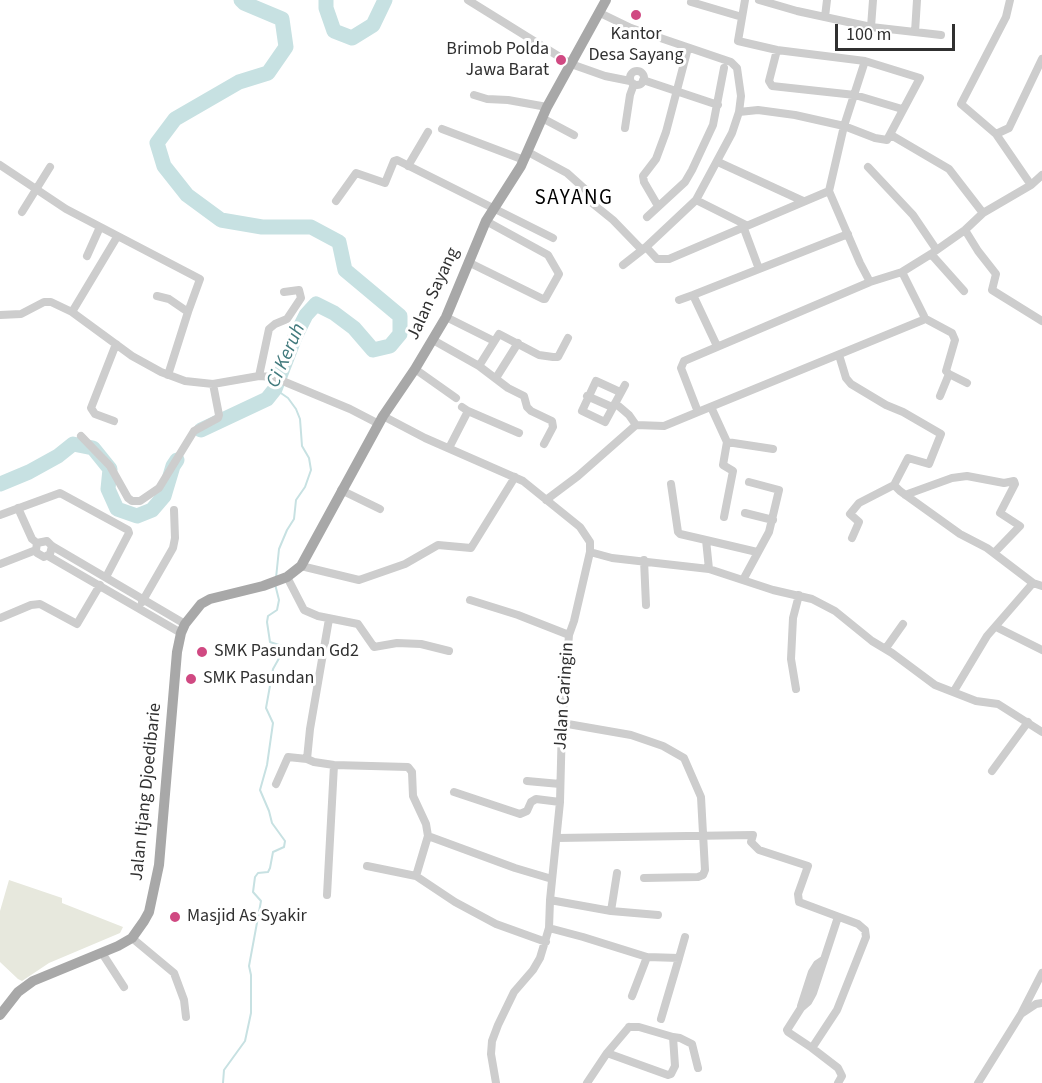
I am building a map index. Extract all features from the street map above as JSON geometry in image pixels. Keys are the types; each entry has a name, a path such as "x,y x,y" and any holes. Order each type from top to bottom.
{"main road":[{"name":"Jalan Sayang","path":"279,580 302,566 324,528 341,490 381,420 433,340 446,316 486,221 526,156 547,107 574,63 606,0"},
{"path":"183,628 201,604 210,599 279,580"},
{"name":"Jalan Itjang Djoedibarie","path":"132,938 149,912 159,865 177,652 183,628"},
{"path":"0,1015 18,992 33,981 132,938"}],"street":[{"path":"468,0 574,63 605,76 640,84 643,80"},
{"path":"475,0 574,63"},
{"path":"739,112 758,110 844,126 887,141 920,78 865,61 777,50 738,41 745,0"},
{"path":"759,0 871,27 941,35"},
{"path":"825,17 827,0"},
{"path":"871,27 873,0"},
{"path":"915,32 917,0"},
{"path":"1010,0 1006,16 961,104 996,134 1031,184"},
{"path":"691,2 742,17"},
{"path":"600,13 631,28 731,62 737,68 741,96 739,112 718,162 696,200 623,265"},
{"path":"658,206 643,176 656,159 666,132 688,48"},
{"path":"777,50 769,81 772,86 855,95 902,109"},
{"path":"996,134 1009,128 1042,59"},
{"path":"865,61 844,126 829,191 870,282"},
{"path":"647,217 685,182 692,170 713,125 724,68"},
{"path":"625,128 631,75 637,71 642,73 643,80"},
{"path":"643,80 676,93 718,105"},
{"path":"474,95 487,99 547,107"},
{"path":"542,118 574,135"},
{"path":"442,129 526,156 567,173 587,190 587,199 657,259 669,259 829,191"},
{"path":"408,166 428,132"},
{"path":"891,135 949,169 983,213"},
{"path":"336,201 356,174 384,183 394,161 397,160 553,238"},
{"path":"718,162 803,201"},
{"path":"0,165 66,209 200,279 168,375"},
{"path":"22,212 50,167"},
{"path":"868,167 913,215 934,252 964,291"},
{"path":"698,412 681,369 684,361 870,282 902,272 965,230 983,213 1042,175"},
{"path":"696,200 745,225 759,269"},
{"path":"468,262 543,299 559,274 548,255 486,221"},
{"path":"87,256 100,227"},
{"path":"965,230 996,274 992,290 1042,321"},
{"path":"679,300 848,234"},
{"path":"72,312 117,237"},
{"path":"902,272 924,318 952,333 955,340 946,371 967,383"},
{"path":"259,376 269,329 287,319 301,298 299,290 284,292"},
{"path":"693,295 717,346"},
{"path":"157,296 169,299 188,312"},
{"path":"0,315 21,314 44,302 51,302 72,312 132,356 168,375 185,381 213,384 259,376 273,377 297,386 449,448 528,484 585,533 590,542 591,552 612,558 709,569 773,590 812,599 835,611 872,641 886,648 934,685 976,701 998,704 1041,730"},
{"path":"446,316 494,341"},
{"path":"546,500 578,476 636,425 664,426 921,323 924,318"},
{"path":"479,366 499,334 539,355 553,357 558,357 568,338"},
{"path":"433,340 479,366 508,388 524,396 527,407 531,411 552,421 553,427 544,444"},
{"path":"496,378 518,343"},
{"path":"114,421 95,414 91,408 116,344"},
{"path":"838,355 846,378 851,384 941,434 929,464 908,459 894,485 859,503 850,513 859,522 852,538"},
{"path":"415,369 456,398"},
{"path":"940,396 949,374"},
{"path":"598,377 623,389 614,405 604,423 583,412 587,396 598,377"},
{"path":"81,436 110,466 128,498 132,501 140,501 159,488 194,431 218,418 213,384"},
{"path":"587,396 614,405 636,425"},
{"path":"711,407 727,442 723,465 733,471 734,476 724,518"},
{"path":"449,448 465,409 519,433"},
{"path":"727,442 773,449"},
{"path":"302,566 359,580 405,564 438,545 471,548 515,477"},
{"path":"905,495 952,478 967,477 1004,483 1014,481 1015,484 1000,513 1020,526 994,553"},
{"path":"743,580 769,532 779,490 749,482"},
{"path":"671,484 680,534 757,552"},
{"path":"894,485 960,534 994,553 1033,583 1042,586"},
{"path":"341,490 380,509"},
{"path":"0,515 60,493 128,530 106,577"},
{"path":"18,508 40,556 48,556 138,608 183,628"},
{"path":"138,608 173,548 174,510"},
{"path":"745,513 773,520"},
{"path":"706,540 709,569"},
{"path":"0,564 47,541 143,600 183,628"},
{"path":"48,556 52,546"},
{"name":"Jalan Caringin","path":"496,1083 491,1054 492,1041 514,992 540,958 549,928 560,802 562,723 569,635 591,552"},
{"path":"644,560 646,605"},
{"path":"279,580 304,610 329,619 358,624 374,647 397,643 421,644 449,651"},
{"path":"954,691 987,636 1033,583"},
{"path":"0,618 31,604 40,604 77,624 100,585"},
{"path":"796,689 791,659 793,618 799,595"},
{"path":"470,600 518,615 569,635"},
{"path":"307,759 329,619"},
{"path":"886,648 903,624"},
{"path":"996,627 1042,650"},
{"path":"992,771 1028,722"},
{"path":"562,723 631,735 663,746 684,758 701,797 703,875 644,878"},
{"path":"276,784 288,757 334,765 408,767 412,772 413,796 426,824 428,836 416,876"},
{"path":"327,895 334,765"},
{"path":"527,781 560,784"},
{"path":"453,792 520,814 527,811 531,802 536,799 560,802"},
{"path":"557,838 753,835 751,842 759,850 808,866 798,894 799,902 862,926 866,937 837,1010 812,1048"},
{"path":"428,836 552,879"},
{"path":"367,866 416,876 455,902 496,924 546,942"},
{"path":"611,910 616,873"},
{"path":"550,900 658,915"},
{"path":"838,917 813,993 788,1028 788,1032 838,1068 842,1076 838,1083"},
{"path":"549,928 647,957 679,958"},
{"path":"132,938 174,973 184,1000 186,1017"},
{"path":"661,1019 685,938"},
{"path":"102,952 124,987"},
{"path":"632,996 647,957"},
{"path":"978,1083 1021,1014 1042,973"},
{"path":"1021,1014 1036,1004 1042,1003"},
{"path":"587,1083 607,1053 630,1027 639,1026 680,1038 692,1044 698,1068"},
{"path":"607,1053 668,1075 671,1074 675,1065 674,1037"}],"shaded area":[{"path":"9,880 62,898 62,903 123,927 120,933 49,963 22,981 0,962 0,911"}],"waterway":[{"name":"Ci Keruh","path":"201,430 267,399 275,389 306,315 316,304 334,313 354,328 373,350 390,346 400,334 400,316 345,270 339,242 311,227 262,227 221,220 187,195 164,166 157,143 175,119 239,82 268,73 286,47 282,19 241,0"},
{"name":"Ci Keruh","path":"326,0 326,8 334,31 352,38 373,25 385,0"},
{"path":"275,389 288,398 296,409 300,419 302,446 309,458 311,470 305,487 296,500 294,519 279,549 276,578"},
{"name":"Ci Keruh","path":"0,484 29,472 58,456 73,444 93,448 110,469 108,489 117,509 137,516 152,510 164,496 177,460"},
{"path":"223,1083 224,1070 245,1041 251,1013 249,966 261,901 253,892 255,877 258,873 268,872 273,852 284,847 285,841 272,823 260,790 267,765 273,723 266,708 273,669 282,653 282,646 270,642 267,622 268,616 277,610 279,600 275,584"}],"place":[{"name":"Kantor Desa Sayang","path":"636,15"},
{"name":"Brimob Polda Jawa Barat","path":"561,60"},
{"name":"SMK Pasundan Gd2","path":"202,652"},
{"name":"SMK Pasundan","path":"191,679"},
{"name":"Masjid As Syakir","path":"175,917"}],"district":[{"name":"SAYANG","path":"574,199"}]}
